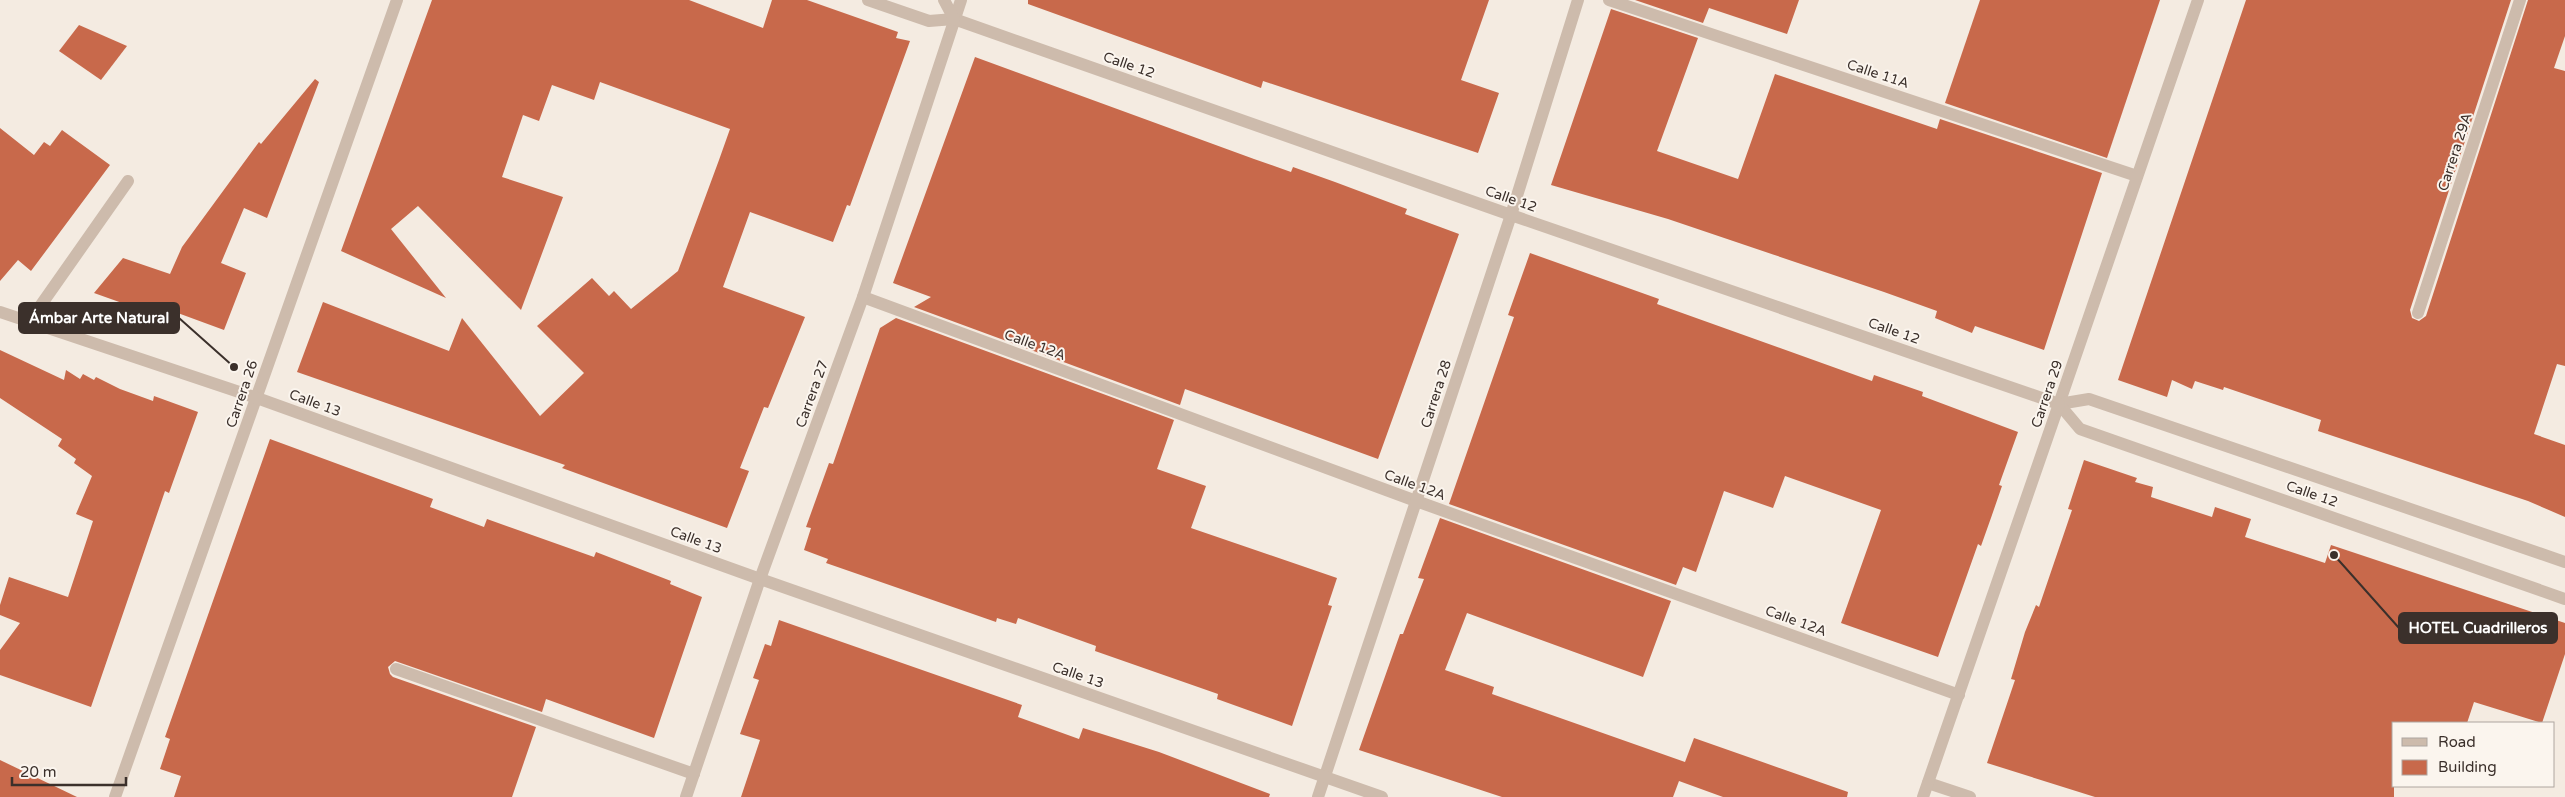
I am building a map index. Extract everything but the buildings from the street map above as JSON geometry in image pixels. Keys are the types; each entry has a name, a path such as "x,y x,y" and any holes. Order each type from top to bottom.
{"street":[{"name":"Carrera 26","path":"115,797 397,0"},
{"name":"Calle 12","path":"868,0 929,21 954,19 1511,215 2060,404 2089,399 2565,562"},
{"path":"944,0 954,19"},
{"name":"Carrera 27","path":"686,797 760,579 863,297 961,0"},
{"name":"Carrera 28","path":"1318,797 1511,215 1578,0"},
{"name":"Calle 11A","path":"1609,0 2137,176"},
{"name":"Carrera 29","path":"1924,797 2198,0"},
{"name":"Carrera 29A","path":"2418,313 2520,0"},
{"path":"29,322 128,180"},
{"name":"Calle 12A","path":"863,297 1416,501 1959,695"},
{"name":"Calle 13","path":"0,312 257,398 760,579 1382,797"},
{"name":"Calle 12","path":"2060,404 2080,428 2565,599"},
{"path":"396,669 694,774"},
{"path":"1928,783 1970,797"}],"place":[{"name":"Ámbar Arte Natural","path":"234,367"},
{"name":"HOTEL Cuadrilleros","path":"2334,555"}]}
